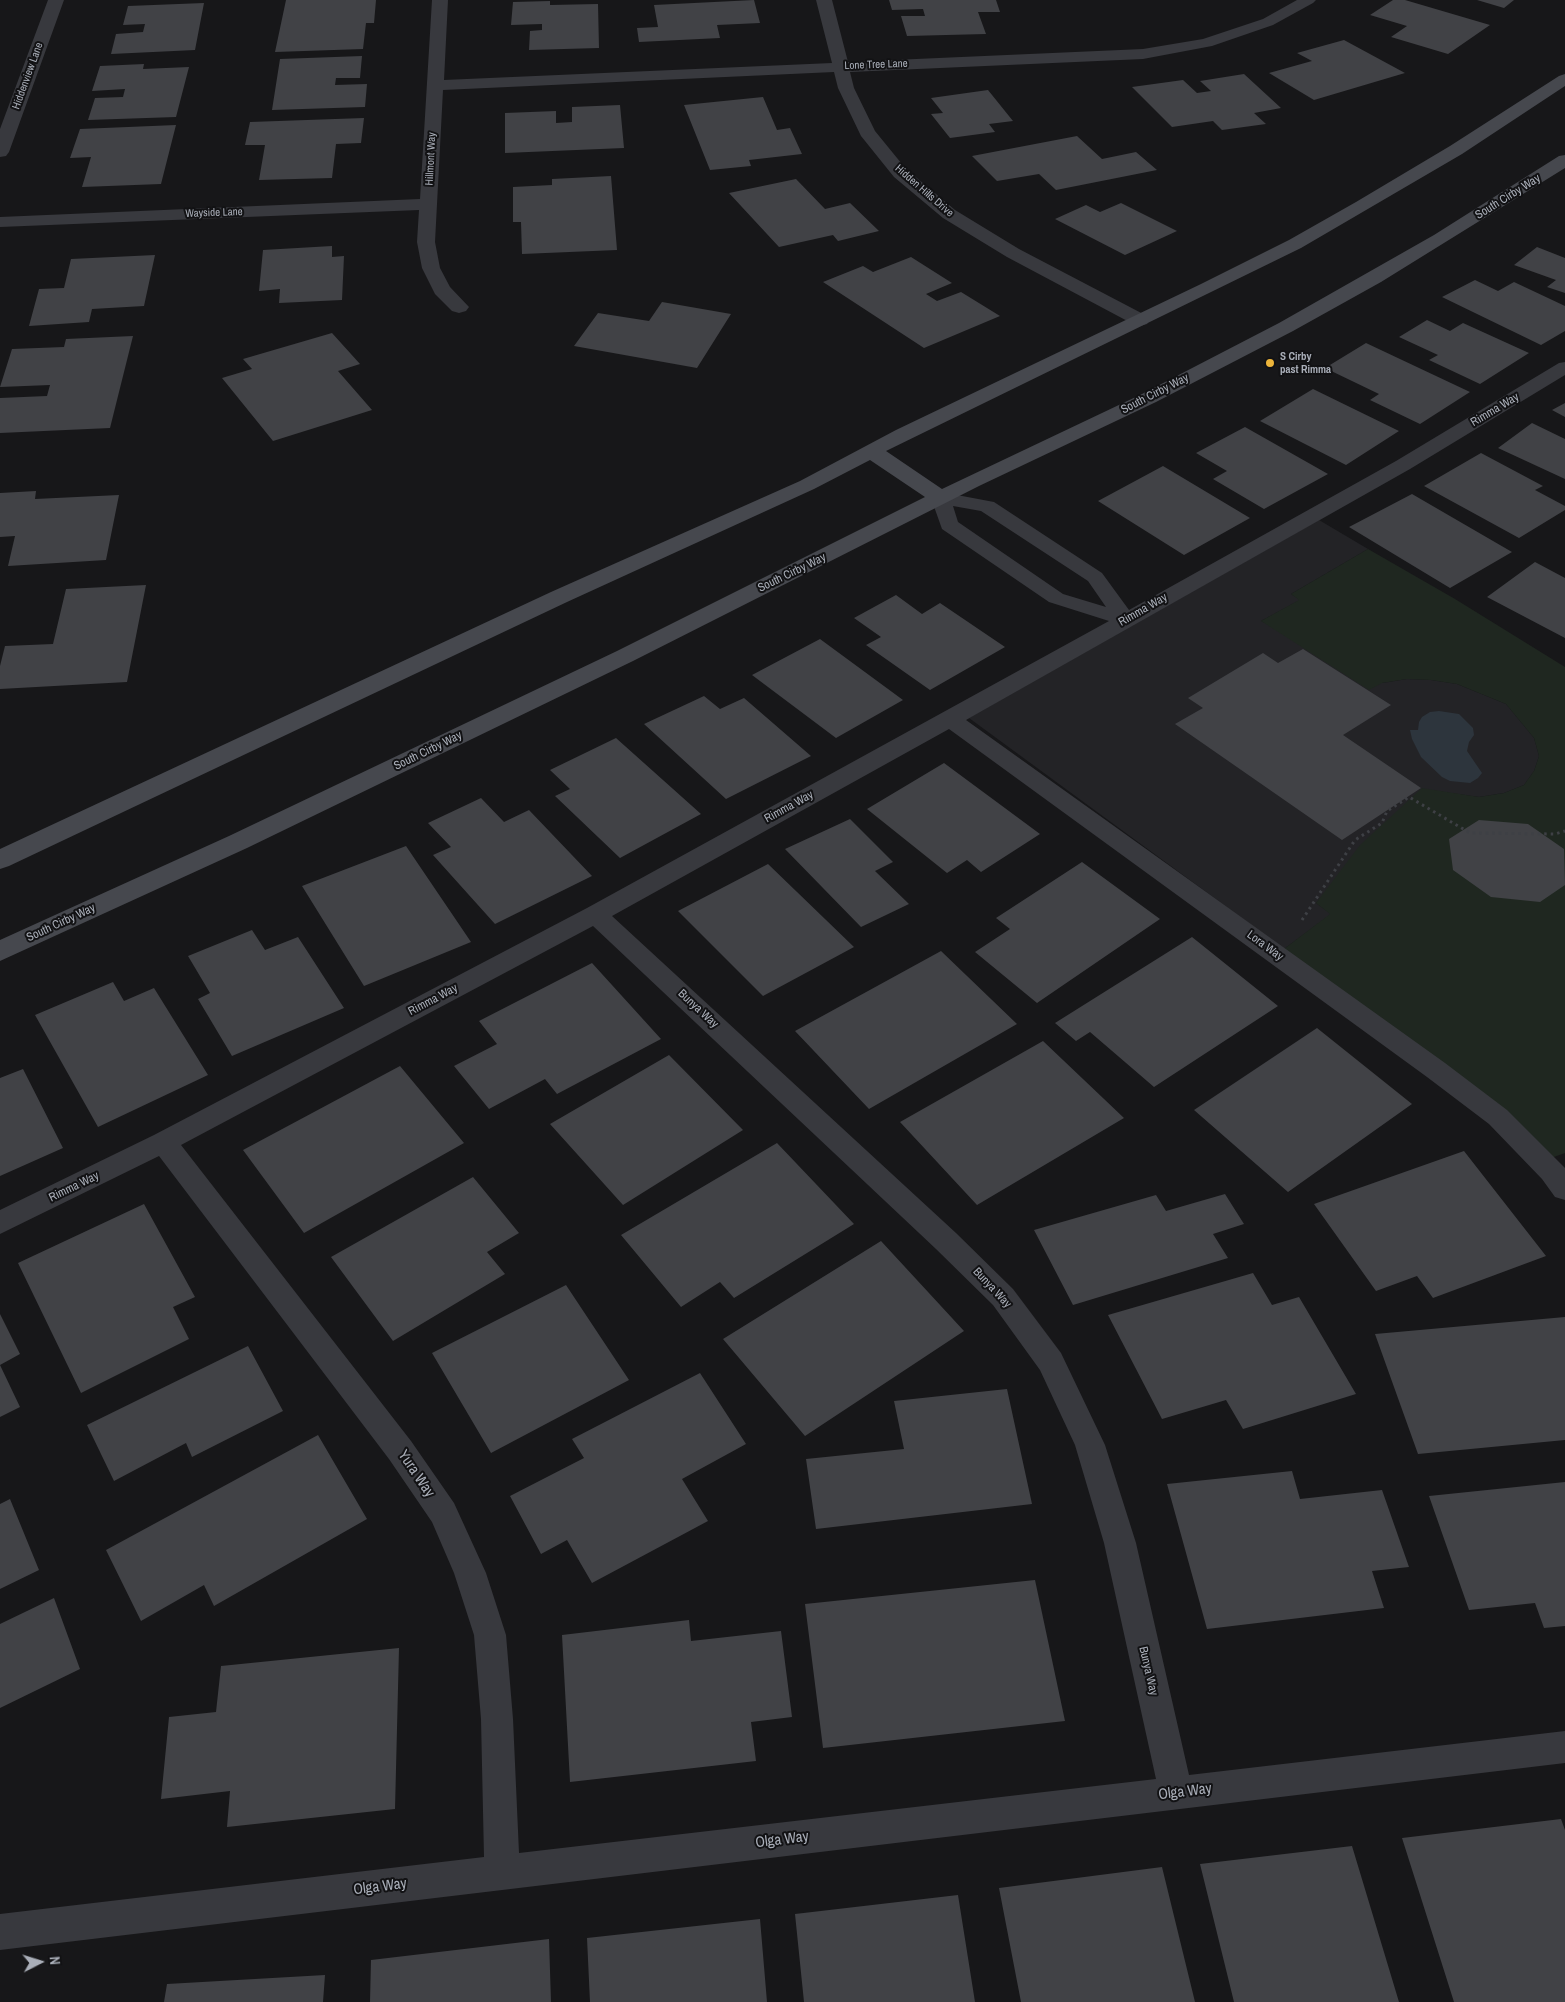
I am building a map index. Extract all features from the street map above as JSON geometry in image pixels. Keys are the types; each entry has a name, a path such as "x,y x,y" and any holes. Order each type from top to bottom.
{"main road":[{"path":"0,860 559,597 807,485 871,451 1295,244 1463,145 1565,80"},
{"name":"South Cirby Way","path":"0,951 238,842 410,760 625,656 941,498 1149,398 1286,327 1440,239 1565,160"},
{"path":"871,451 941,498"}],"street":[{"name":"Hiddenview Lane","path":"0,152 56,0"},
{"name":"Hillmont Way","path":"440,0 426,242 431,268 442,290 459,307"},
{"name":"Hidden Hills Drive","path":"824,0 846,88 867,132 900,173 948,214 1013,253 1140,320"},
{"name":"Lone Tree Lane","path":"435,86 1142,54 1206,43 1268,22 1308,0"},
{"name":"Wayside Lane","path":"0,222 428,204"}],"lane":[{"name":"Rimma Way","path":"0,1223 163,1142 595,914 950,719 1411,460 1565,367"},
{"path":"941,498 986,506 1095,577 1126,620 1056,598 949,525 941,498"},
{"name":"Lora Way","path":"950,719 1498,1117 1561,1176"},
{"name":"Bunya Way","path":"595,914 946,1241 1003,1297 1051,1362 1090,1445 1120,1543 1176,1793"},
{"name":"Yura Way","path":"163,1142 400,1450 447,1522 470,1573 490,1635 497,1719 502,1873"},
{"name":"Olga Way","path":"0,1932 1565,1747"}],"path":[{"path":"1278,956 1356,840 1382,823 1387,811 1409,797 1470,833 1555,834 1565,831"}],"shaded area":[{"path":"1319,520 1368,549 1291,594 1300,600 1261,621 1382,683 1407,679 1457,684 1506,704 1534,738 1539,756 1534,771 1524,785 1504,793 1479,797 1422,789 1316,903 1331,914 1284,949 969,718"},
{"path":"1368,549 1455,599 1565,667 1565,1153 1551,1158 1284,949 1330,914 1316,903 1360,845 1422,788 1479,797 1504,793 1524,785 1534,771 1539,756 1534,738 1506,704 1457,684 1431,680 1407,679 1382,683 1369,690 1261,621 1299,600 1291,594"},
{"path":"1439,711 1459,714 1473,728 1474,735 1469,742 1467,751 1482,773 1470,783 1450,781 1442,777 1421,757 1412,739 1410,730 1418,730 1422,717 1430,712"}],"building":[{"path":"286,0 376,0 374,23 366,23 363,49 275,52"},
{"path":"754,0 760,23 717,25 720,38 639,42 637,28 658,27 654,5"},
{"path":"889,0 996,0 1000,12 978,12 986,34 907,36 901,16 925,16 923,9 892,10"},
{"path":"1393,0 1405,0 1490,25 1448,54 1391,37 1407,26 1370,15"},
{"path":"1477,0 1514,0 1504,8"},
{"path":"550,1 550,5 598,4 599,48 529,50 530,31 542,30 542,24 511,25 513,2"},
{"path":"204,3 195,50 111,54 116,34 143,32 145,24 123,25 128,6"},
{"path":"1344,40 1405,73 1314,100 1269,73 1312,61 1297,53"},
{"path":"362,56 360,78 336,78 335,85 367,84 365,107 272,110 280,59"},
{"path":"144,64 143,69 189,67 176,117 88,120 95,98 123,97 125,89 92,91 100,66"},
{"path":"1244,74 1281,108 1254,113 1266,124 1222,130 1213,121 1172,127 1132,87 1183,80 1197,93 1211,91 1200,81"},
{"path":"988,90 1013,121 989,124 995,132 950,138 931,114 943,113 931,98"},
{"path":"763,97 777,130 790,128 802,154 749,160 751,166 710,170 684,105"},
{"path":"620,105 624,148 505,153 505,113 556,111 556,123 572,122 572,107"},
{"path":"364,118 361,143 336,144 332,178 259,180 265,145 245,145 250,122"},
{"path":"176,125 161,184 82,187 91,157 70,158 80,129"},
{"path":"1077,136 1102,159 1136,152 1157,170 1056,190 1039,174 997,181 972,156"},
{"path":"611,176 617,250 522,254 521,222 513,222 513,187 552,185 552,179"},
{"path":"796,179 825,209 850,203 879,231 838,241 833,235 779,247 729,193"},
{"path":"1121,203 1177,231 1125,255 1055,219 1086,205 1100,212"},
{"path":"332,246 332,257 344,256 342,300 279,303 280,289 259,291 263,250"},
{"path":"1537,247 1565,258 1565,293 1547,287 1556,280 1514,265"},
{"path":"155,255 144,306 92,309 89,322 29,326 39,289 64,288 71,259"},
{"path":"911,257 952,283 926,294 937,301 961,292 1000,316 924,348 823,282 863,266 873,272"},
{"path":"1475,280 1498,291 1514,282 1565,306 1565,331 1541,345 1442,297"},
{"path":"662,302 731,314 697,368 574,346 598,313 649,321"},
{"path":"1427,320 1450,331 1463,323 1529,353 1480,384 1429,360 1438,355 1399,337"},
{"path":"332,333 360,364 338,371 372,410 273,441 222,378 252,369 243,359"},
{"path":"133,336 110,428 0,433 0,398 47,396 50,385 0,387 12,349 64,347 66,339"},
{"path":"1366,343 1470,392 1420,424 1370,400 1379,394 1325,368"},
{"path":"1313,389 1399,431 1346,465 1260,421"},
{"path":"1565,403 1565,417 1552,410"},
{"path":"1532,423 1565,439 1565,479 1498,448"},
{"path":"1245,427 1328,474 1264,509 1213,479 1227,471 1196,453"},
{"path":"1481,453 1543,486 1535,490 1565,506 1565,510 1519,538 1424,486"},
{"path":"1163,466 1250,518 1184,555 1098,501"},
{"path":"36,491 35,499 119,495 106,560 8,566 15,536 0,537 0,493"},
{"path":"1412,494 1512,552 1450,588 1349,527"},
{"path":"1535,562 1565,578 1565,638 1487,597"},
{"path":"146,585 127,682 0,689 0,666 5,646 53,644 66,589"},
{"path":"896,595 922,614 940,603 1005,647 930,690 866,645 881,637 854,618"},
{"path":"820,639 903,700 836,738 752,675"},
{"path":"1303,649 1391,705 1343,735 1421,788 1342,840 1175,724 1203,708 1188,698 1263,653 1278,663"},
{"path":"704,696 720,709 744,698 811,756 726,799 644,724"},
{"path":"616,738 701,814 620,858 555,796 570,789 550,770"},
{"path":"944,763 1040,834 981,872 967,860 947,873 867,809"},
{"path":"481,798 504,822 529,810 592,876 495,924 433,855 451,847 428,823"},
{"path":"850,819 893,862 875,871 909,904 861,927 785,849"},
{"path":"1479,820 1528,824 1564,849 1565,885 1540,902 1491,897 1453,870 1449,839"},
{"path":"406,846 471,942 364,986 302,886"},
{"path":"1082,862 1160,919 1037,1003 975,952 1010,929 996,918"},
{"path":"768,864 854,947 763,996 678,911"},
{"path":"252,930 265,950 298,937 344,1008 232,1056 198,999 210,993 188,956"},
{"path":"1192,937 1278,1006 1154,1087 1090,1032 1076,1041 1055,1023"},
{"path":"941,951 1017,1024 869,1109 795,1031"},
{"path":"592,963 661,1039 557,1094 545,1079 489,1109 454,1066 497,1044 479,1021"},
{"path":"113,982 124,1001 154,988 208,1075 98,1127 35,1015"},
{"path":"1317,1028 1412,1104 1288,1192 1194,1110"},
{"path":"1043,1041 1124,1118 977,1205 900,1122"},
{"path":"669,1055 743,1130 623,1205 550,1124"},
{"path":"400,1066 464,1143 304,1233 243,1150"},
{"path":"23,1069 63,1148 0,1176 0,1078"},
{"path":"777,1143 854,1224 734,1298 720,1282 681,1307 621,1235"},
{"path":"1464,1151 1546,1256 1433,1298 1417,1276 1376,1291 1314,1204"},
{"path":"473,1177 519,1233 487,1252 505,1274 393,1341 331,1257"},
{"path":"1225,1194 1244,1224 1213,1234 1228,1258 1073,1305 1034,1230 1156,1195 1166,1211"},
{"path":"144,1204 195,1297 173,1307 189,1339 81,1393 18,1263"},
{"path":"881,1241 964,1331 805,1436 723,1339"},
{"path":"1253,1273 1272,1305 1299,1297 1356,1394 1243,1429 1226,1400 1162,1419 1108,1315"},
{"path":"566,1285 629,1380 491,1453 432,1353"},
{"path":"0,1314 20,1354 0,1365"},
{"path":"1565,1317 1565,1440 1418,1454 1375,1334"},
{"path":"248,1346 283,1411 192,1457 186,1443 114,1481 87,1425"},
{"path":"0,1365 20,1407 0,1417"},
{"path":"700,1373 746,1444 682,1479 708,1521 592,1583 567,1540 541,1554 510,1496 584,1458 572,1439"},
{"path":"1007,1389 1032,1504 816,1529 806,1459 904,1449 894,1401"},
{"path":"318,1435 367,1519 214,1606 204,1585 141,1621 106,1550"},
{"path":"1292,1471 1300,1499 1382,1490 1409,1567 1372,1571 1384,1608 1207,1629 1167,1484"},
{"path":"1565,1482 1565,1626 1544,1628 1535,1603 1469,1610 1429,1496"},
{"path":"10,1499 39,1570 0,1589 0,1504"},
{"path":"1035,1580 1065,1721 823,1748 805,1604"},
{"path":"54,1598 80,1669 0,1708 0,1624"},
{"path":"689,1620 691,1641 781,1631 792,1717 751,1722 756,1761 570,1782 562,1635"},
{"path":"399,1648 395,1809 227,1827 230,1791 161,1799 169,1717 216,1712 221,1666"},
{"path":"1561,1819 1565,1830 1565,2002 1454,2002 1402,1838"},
{"path":"1352,1846 1399,2002 1234,2002 1200,1864"},
{"path":"1162,1867 1195,2002 1021,2002 999,1888"},
{"path":"958,1895 975,2002 804,2002 795,1914"},
{"path":"760,1919 767,2002 590,2002 587,1938"},
{"path":"549,1939 551,2002 370,2002 371,1960"},
{"path":"325,1975 323,2002 164,2002 167,1984"}],"place":[{"name":"S Cirby past Rimma","path":"1270,363"}]}
